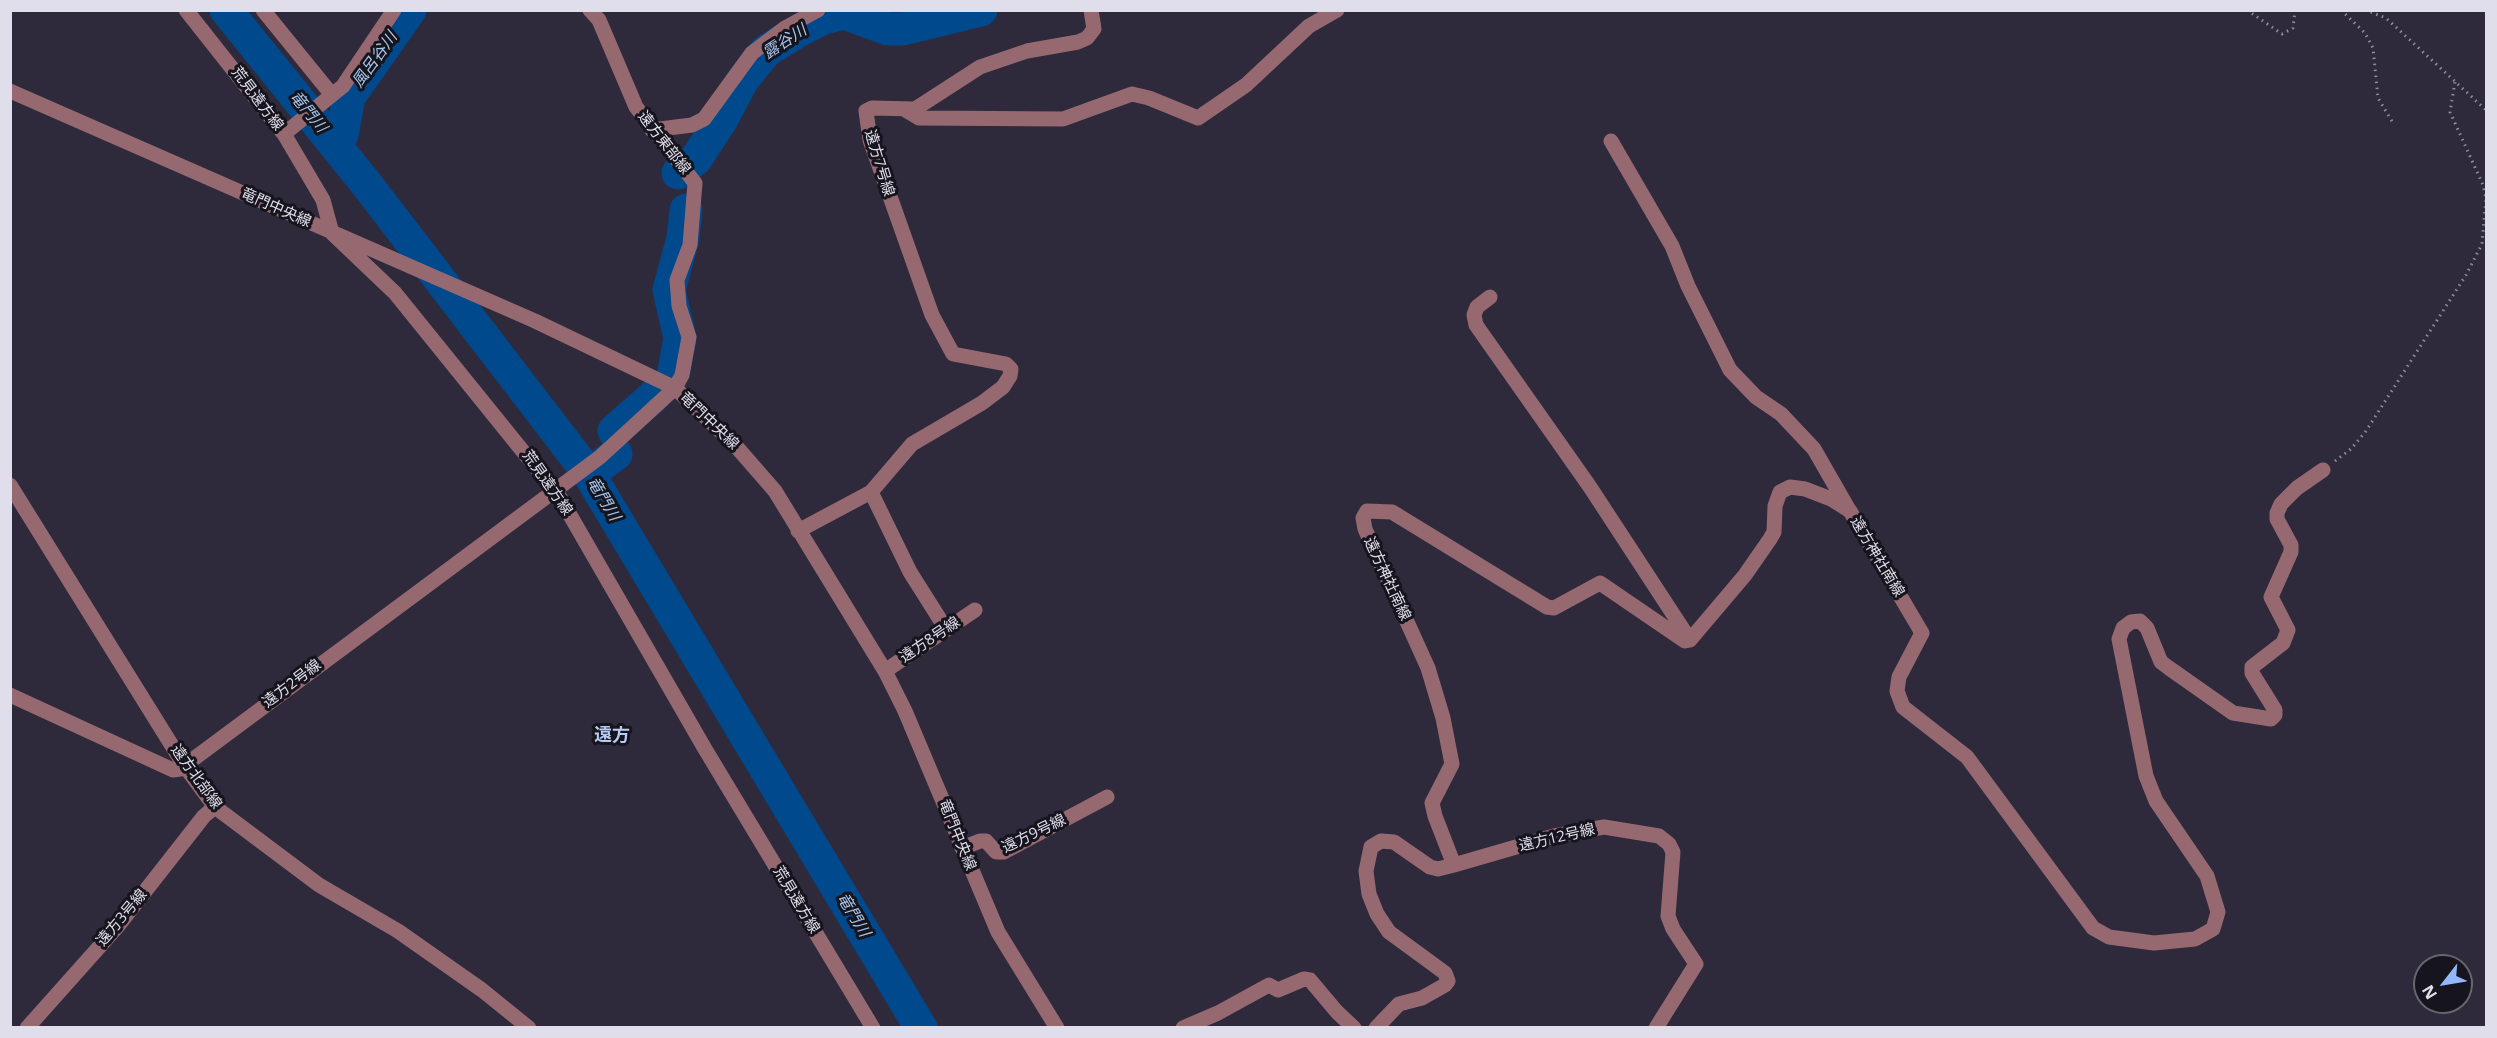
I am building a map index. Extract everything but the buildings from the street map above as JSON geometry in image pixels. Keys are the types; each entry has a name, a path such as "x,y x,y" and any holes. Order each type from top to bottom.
{"street":[{"name":"荒見遠方線","path":"186,10 285,133 323,200 332,233 395,292 553,489 873,1028"},
{"path":"262,10 330,97"},
{"path":"285,133 344,86 394,10"},
{"name":"遠方東部線","path":"590,10 599,20 636,107 695,183 690,245 677,280 676,291 689,337 682,375 675,388"},
{"path":"652,130 692,125 704,119 752,53 785,28 818,10"},
{"path":"904,109 915,109 980,67 1027,51 1078,42 1087,38 1094,29 1091,10"},
{"name":"遠方7号線","path":"798,531 870,492 912,444 982,404 1003,387 1011,369 1006,364 953,354 932,315 894,211 866,121 866,111 872,108 904,109 919,118 937,120 1063,119 1132,94 1149,98 1198,118 1246,85 1309,26 1336,10"},
{"name":"竜門中央線","path":"10,92 511,310 675,388 734,444 775,491 885,672 905,711 998,932 1057,1028"},
{"path":"1611,141 1672,246 1688,286 1730,370 1756,397 1781,414 1814,449 1850,511"},
{"path":"1490,297 1477,307 1474,315 1476,325 1584,477 1690,640"},
{"name":"遠方2号線","path":"184,765 553,489 600,457 675,388"},
{"name":"遠方神社南線","path":"1454,865 1432,803 1452,764 1443,718 1428,668 1365,529 1363,518 1367,512 1392,512 1547,607 1554,608 1600,583 1685,641 1690,640 1744,575 1770,539 1774,532 1775,506 1780,492 1790,487 1805,489 1830,499 1850,511 1922,633 1899,677 1897,691 1903,707 1967,757 2093,928 2109,937 2154,943 2195,939 2212,929 2218,912 2208,876 2156,801 2146,776 2119,639 2123,628 2131,622 2140,621 2147,628 2161,662 2233,713 2271,718 2275,715 2275,710 2252,673 2252,667 2283,643 2288,630 2271,597 2291,552 2277,519 2277,513 2281,504 2297,488 2323,470"},
{"name":"遠方北部線","path":"10,485 184,765 215,807 319,885 398,931 482,990 529,1028"},
{"path":"870,492 910,572 946,629"},
{"name":"遠方8号線","path":"885,672 975,610"},
{"path":"10,696 173,770 184,765"},
{"name":"遠方9号線","path":"962,848 986,841 996,852 1004,852 1107,797"},
{"name":"遠方3号線","path":"27,1028 117,927 204,816 215,807"},
{"name":"遠方12号線","path":"1454,865 1554,836 1604,827 1659,836 1669,844 1673,852 1668,916 1673,929 1696,964 1656,1028"},
{"path":"1376,1028 1399,1004 1422,998 1448,981 1445,973 1389,932 1377,914 1369,894 1365,871 1371,847 1381,841 1394,842 1430,867 1438,869 1454,865"},
{"path":"1183,1028 1218,1013 1269,985 1278,990 1304,979 1310,980 1336,1012 1354,1028"}],"path":[{"path":"2247,10 2282,34 2293,28 2295,10"},
{"path":"2341,10 2366,33 2373,48 2378,98 2393,123"},
{"path":"2365,10 2386,18 2487,110"},
{"path":"2323,470 2350,449 2366,431 2466,275 2482,244 2486,199 2483,185 2450,112 2456,82"}],"waterway":[{"name":"竜門川","path":"226,10 368,186 589,474 921,1028"},
{"name":"風呂谷川","path":"334,144 342,135 349,97 410,10"},
{"name":"露谷川","path":"678,173 696,159 722,119 742,81 766,51 800,30 824,18 844,13 888,29 903,29 981,10"},
{"name":"露谷川","path":"674,371 680,338 669,290 683,238 686,210"},
{"name":"露谷川","path":"614,431 655,395"},
{"name":"露谷川","path":"589,474 616,454"}],"district":[{"name":"遠方","path":"612,736"}]}
